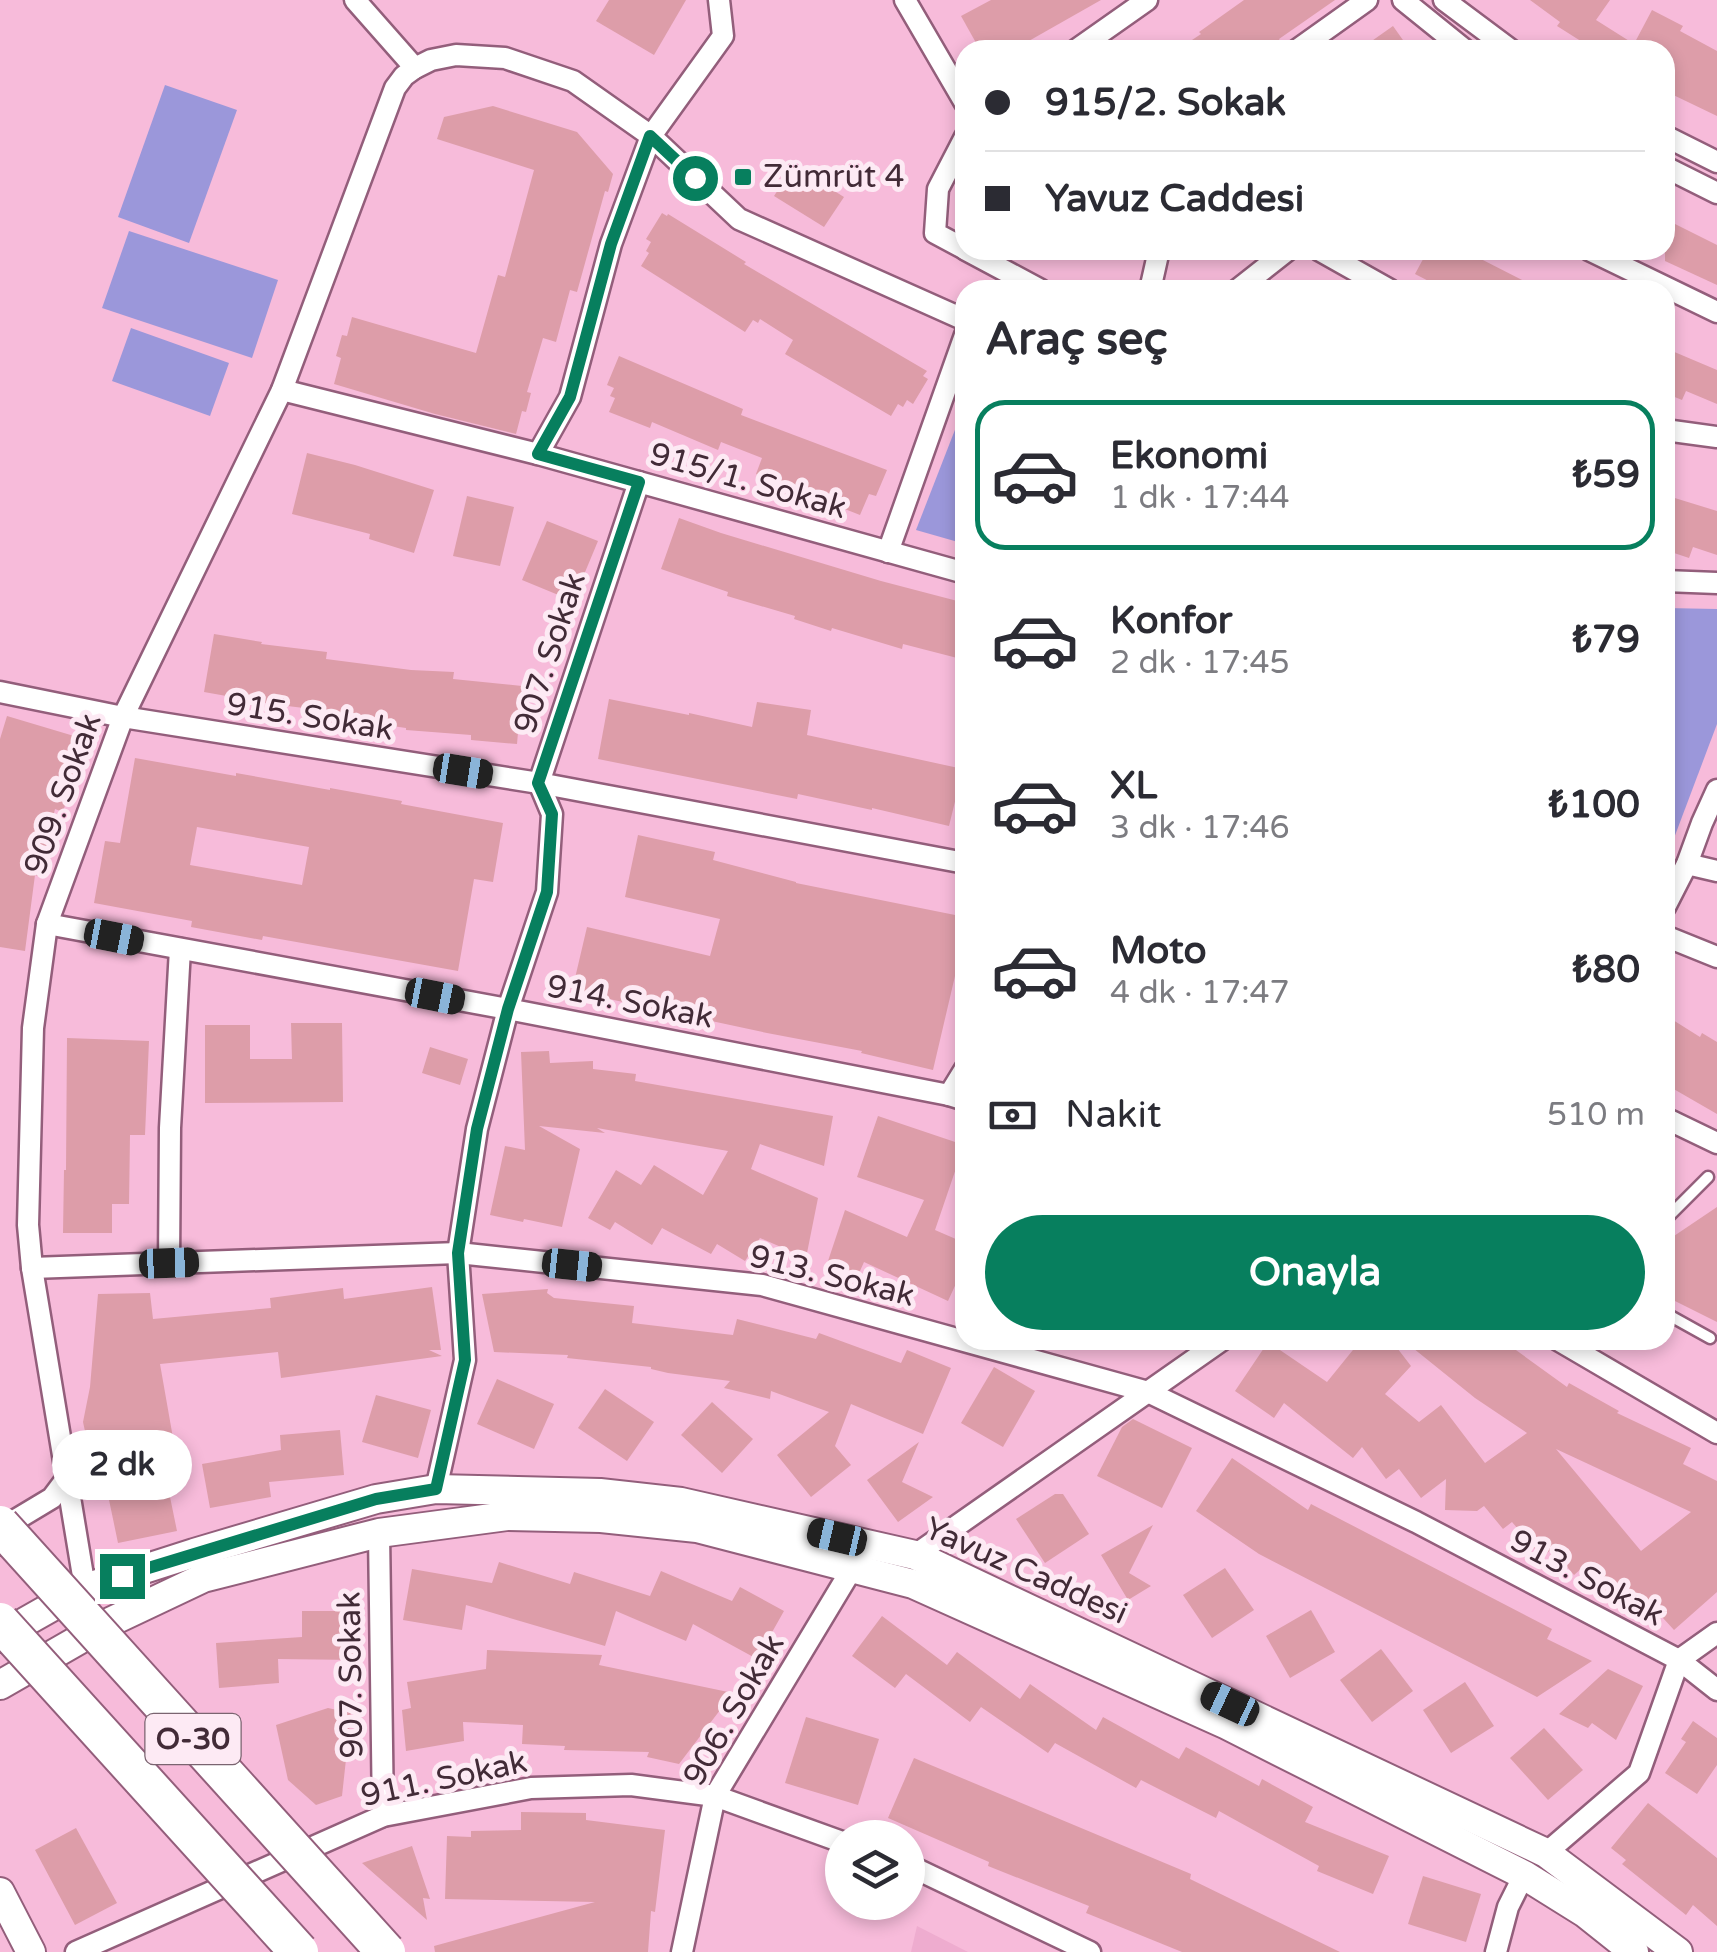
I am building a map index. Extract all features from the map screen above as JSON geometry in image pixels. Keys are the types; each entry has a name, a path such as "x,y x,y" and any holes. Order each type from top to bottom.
{"highway":[{"name":"O-30","path":"0,1524 386,1952"},
{"name":"O-30","path":"0,1622 299,1952"}],"main road":[{"name":"Yavuz Caddesi","path":"0,1636 86,1588 376,1499 436,1489 600,1492 681,1502 915,1554 1546,1852 1678,1952"},
{"name":"Yavuz Caddesi","path":"0,1686 108,1622 203,1578 379,1533 507,1516 602,1518 697,1528 913,1584 1210,1717 1524,1875 1585,1912 1634,1952"},
{"path":"0,1892 31,1952"}],"street":[{"path":"355,0 415,68 431,60 478,55 505,58 572,81 650,136 739,219 955,316"},
{"path":"538,454 570,397 611,244 650,136 723,36 719,0"},
{"path":"1090,40 1147,0"},
{"path":"1311,40 1367,0"},
{"path":"1403,0 1452,40"},
{"path":"1444,0 1497,40"},
{"path":"910,1 955,84"},
{"name":"909. Sokak","path":"108,1622 86,1588 28,1225 33,1028 47,924 123,717 282,390 395,88 415,68"},
{"path":"1675,141 1717,162"},
{"path":"955,156 938,189 935,234 955,244"},
{"path":"1675,172 1717,193"},
{"path":"985,260 1022,280"},
{"path":"1253,280 1276,260"},
{"path":"1337,260 1372,280"},
{"path":"1609,260 1650,280"},
{"path":"1675,292 1717,312"},
{"path":"888,552 955,363"},
{"name":"915/1. Sokak","path":"282,390 538,454 955,571"},
{"path":"1675,431 1717,437"},
{"name":"907. Sokak","path":"436,1489 465,1360 458,1253 477,1129 508,1009 547,892 552,814 538,783 639,482"},
{"path":"1675,581 1717,583"},
{"name":"915. Sokak","path":"0,692 123,717 538,783 955,861"},
{"path":"1675,888 1717,790"},
{"path":"1688,864 1717,871"},
{"name":"914. Sokak","path":"47,924 508,1009 955,1098"},
{"path":"1675,940 1717,958"},
{"path":"169,1263 170,1128 180,949"},
{"path":"1675,1123 1717,1143"},
{"name":"913. Sokak","path":"32,1268 458,1253 762,1285 955,1338"},
{"name":"913. Sokak","path":"996,1350 1148,1392 1416,1522 1679,1660 1717,1690"},
{"path":"915,1554 1208,1350"},
{"path":"1575,1350 1717,1433"},
{"path":"0,1524 12,1522 52,1498 67,1478"},
{"name":"907. Sokak","path":"379,1533 383,1816"},
{"name":"906. Sokak","path":"682,1952 715,1796 853,1567"},
{"path":"1546,1852 1639,1772 1679,1660 1717,1633"},
{"name":"911. Sokak","path":"76,1952 383,1816 531,1788 630,1785 715,1796 825,1836"},
{"path":"925,1874 1090,1952"},
{"path":"1496,1952 1508,1907 1524,1875"}],"lane":[{"path":"1675,1210 1708,1176"},
{"path":"1675,1319 1710,1338"}],"shaded area":[{"path":"165,85 237,110 189,243 118,217"},
{"path":"129,231 278,280 252,358 102,308"},
{"path":"131,328 229,363 210,416 112,381"},
{"path":"955,430 955,541 916,530"},
{"path":"1675,608 1717,609 1717,724 1675,835"},
{"path":"917,1926 968,1952 911,1952"}],"building":[{"path":"609,0 686,0 654,55 596,21"},
{"path":"991,0 1101,0 1031,40 974,40 961,16"},
{"path":"1244,0 1335,0 1280,40 1192,40"},
{"path":"1530,0 1610,0 1596,20 1628,40 1579,40 1557,26 1560,22"},
{"path":"1652,10 1683,26 1680,31 1717,51 1717,116 1675,96 1675,40 1636,40"},
{"path":"1393,26 1403,40 1373,40"},
{"path":"493,106 577,132 613,174 577,292 570,290 556,342 543,338 527,392 531,393 526,412 522,411 516,434 334,384 341,358 336,356 352,317 476,353 498,275 505,277 534,170 437,139 444,117"},
{"path":"794,166 844,197 824,227 774,196"},
{"path":"662,213 927,371 923,376 928,379 913,404 907,400 903,407 898,404 891,416 785,354 793,340 760,319 758,323 753,320 745,332 641,266 649,253 646,251 651,242 646,239"},
{"path":"1675,224 1717,245 1717,285 1665,261 1675,260"},
{"path":"1423,260 1483,260 1522,280 1427,280 1415,274"},
{"path":"1675,352 1717,370 1717,404 1686,391 1682,400 1675,397"},
{"path":"619,356 743,409 741,415 887,470 876,496 869,494 860,515 756,474 762,458 721,442 718,450 652,422 650,428 609,412 615,398 610,396 614,388 607,385"},
{"path":"307,453 434,490 414,553 369,539 370,534 292,514"},
{"path":"467,496 514,507 500,566 453,556"},
{"path":"1675,498 1717,511 1717,555 1693,547 1689,558 1675,553"},
{"path":"679,518 955,600 955,657 903,644 902,649 832,628 831,631 661,569"},
{"path":"547,521 598,541 573,601 522,580"},
{"path":"214,634 327,652 326,659 454,672 453,679 522,686 517,744 471,740 471,735 406,730 337,718 337,712 204,692"},
{"path":"609,699 752,727 757,702 811,710 807,735 955,767 955,802 949,826 872,808 798,794 797,799 598,759"},
{"path":"7,716 74,736 82,749 63,812 55,809 39,876 35,875 25,951 0,947 0,739"},
{"path":"135,758 330,788 503,823 493,882 474,879 458,971 191,927 192,921 94,903 105,841 120,843","holes":["197,827 309,847 302,885 190,865"]},
{"path":"638,835 715,852 713,860 796,883 955,915 955,976 933,1070 862,1051 572,991 587,927 710,956 720,919 625,897"},
{"path":"1675,1021 1700,1037 1702,1033 1717,1042 1717,1114 1675,1090"},
{"path":"291,1023 342,1023 343,1102 205,1103 205,1025 250,1025 250,1059 292,1059"},
{"path":"67,1038 149,1041 145,1135 130,1135 129,1204 112,1204 112,1233 63,1233"},
{"path":"430,1047 468,1059 460,1085 422,1073"},
{"path":"549,1051 550,1063 593,1061 593,1069 636,1074 635,1081 833,1116 824,1166 760,1144 751,1169 818,1198 806,1258 760,1238 745,1261 717,1244 711,1254 662,1228 652,1245 615,1222 610,1230 588,1218 616,1170 641,1185 654,1165 703,1195 728,1151 597,1128 605,1133 539,1126 580,1149 562,1227 490,1215 505,1146 525,1150 521,1052"},
{"path":"878,1116 955,1142 955,1171 935,1230 955,1239 955,1286 948,1301 864,1262 856,1280 826,1267 845,1210 907,1237 924,1200 857,1177"},
{"path":"1717,1207 1717,1322 1675,1301 1675,1235"},
{"path":"432,1287 441,1350 429,1350 442,1356 281,1378 278,1352 160,1364 176,1455 162,1458 177,1531 118,1543 103,1471 94,1473 83,1422 98,1294 150,1293 153,1319 271,1308 270,1298 343,1288 344,1299"},
{"path":"548,1289 547,1293 554,1298 634,1306 632,1323 733,1335 737,1319 816,1339 819,1333 901,1363 907,1350 951,1368 923,1434 851,1404 835,1446 851,1465 811,1497 777,1455 829,1412 771,1391 770,1399 724,1388 730,1381 567,1358 568,1355 494,1352 482,1294"},
{"path":"1263,1350 1280,1350 1327,1382 1353,1350 1399,1350 1411,1366 1385,1394 1419,1422 1441,1405 1485,1463 1527,1433 1415,1350 1516,1350 1567,1387 1569,1383 1617,1413 1691,1448 1683,1464 1717,1481 1717,1592 1674,1630 1640,1593 1623,1606 1589,1562 1574,1575 1552,1549 1542,1557 1512,1522 1503,1529 1484,1506 1477,1511 1445,1510 1446,1479 1421,1498 1399,1469 1386,1479 1362,1447 1353,1458 1284,1403 1274,1418 1235,1391","holes":["1556,1449 1691,1512 1641,1551"]},
{"path":"994,1367 1035,1391 1003,1447 961,1423"},
{"path":"497,1379 554,1404 534,1449 477,1424"},
{"path":"605,1389 654,1422 627,1461 578,1428"},
{"path":"376,1395 431,1410 418,1458 362,1442"},
{"path":"712,1402 753,1439 722,1473 681,1435"},
{"path":"1133,1419 1192,1448 1162,1508 1097,1476 1122,1427"},
{"path":"340,1430 344,1475 269,1482 271,1497 210,1508 202,1464 281,1450 280,1435"},
{"path":"919,1442 902,1482 933,1497 898,1522 867,1480"},
{"path":"1232,1458 1308,1510 1311,1504 1552,1629 1547,1639 1592,1661 1537,1697 1259,1554 1196,1511"},
{"path":"1055,1494 1063,1494 1089,1534 1045,1563 1016,1519"},
{"path":"1153,1525 1129,1573 1151,1586 1128,1600 1101,1555"},
{"path":"499,1562 570,1584 574,1572 650,1596 661,1571 732,1601 740,1587 784,1611 757,1659 693,1624 686,1641 616,1611 605,1646 466,1605 462,1630 403,1620 412,1569 492,1583"},
{"path":"1225,1568 1254,1610 1212,1638 1183,1595"},
{"path":"1311,1610 1335,1652 1290,1678 1266,1636"},
{"path":"302,1611 356,1611 356,1660 278,1659 279,1683 219,1688 216,1643 302,1637"},
{"path":"882,1616 947,1665 957,1652 1020,1699 1030,1684 1096,1730 1103,1717 1179,1759 1186,1747 1259,1786 1262,1779 1313,1807 1305,1822 1389,1856 1373,1894 1317,1871 1319,1866 1219,1811 1216,1818 1141,1780 1136,1788 1055,1743 1048,1753 981,1707 970,1722 906,1674 895,1688 852,1656"},
{"path":"1381,1649 1413,1691 1372,1722 1340,1680"},
{"path":"487,1650 602,1655 599,1665 733,1693 679,1764 647,1757 649,1752 564,1750 565,1746 522,1744 523,1725 463,1722 464,1741 406,1751 402,1710 411,1708 407,1682 486,1669"},
{"path":"1608,1669 1643,1686 1616,1740 1592,1723 1588,1728 1559,1714"},
{"path":"1465,1682 1494,1726 1451,1753 1423,1710"},
{"path":"328,1708 351,1713 342,1796 316,1805 288,1780 276,1725"},
{"path":"806,1717 879,1739 858,1805 785,1783"},
{"path":"1693,1721 1717,1738 1717,1765 1697,1794 1665,1773 1686,1742 1681,1739"},
{"path":"1544,1728 1583,1770 1548,1800 1510,1758"},
{"path":"914,1758 1191,1874 1190,1879 1340,1952 1182,1952 1086,1913 1089,1906 988,1866 989,1862 925,1834 925,1820 888,1818"},
{"path":"1648,1803 1717,1858 1717,1926 1693,1905 1686,1915 1622,1864 1626,1860 1611,1848"},
{"path":"521,1812 586,1813 586,1820 665,1830 648,1952 435,1952 434,1946 595,1902 445,1899 447,1836 471,1837 471,1831 521,1830"},
{"path":"76,1828 117,1903 75,1925 35,1850"},
{"path":"412,1846 430,1899 423,1898 427,1920 362,1863"},
{"path":"1423,1876 1481,1894 1466,1942 1408,1924"}],"place":[{"name":"Zümrüt 4","path":"743,177"}],"route":[{"path":"122,1576 376,1499 436,1489 465,1360 458,1253 477,1129 508,1009 547,892 552,814 538,783 639,482 538,454 570,397 611,244 650,136 695,178"}]}
